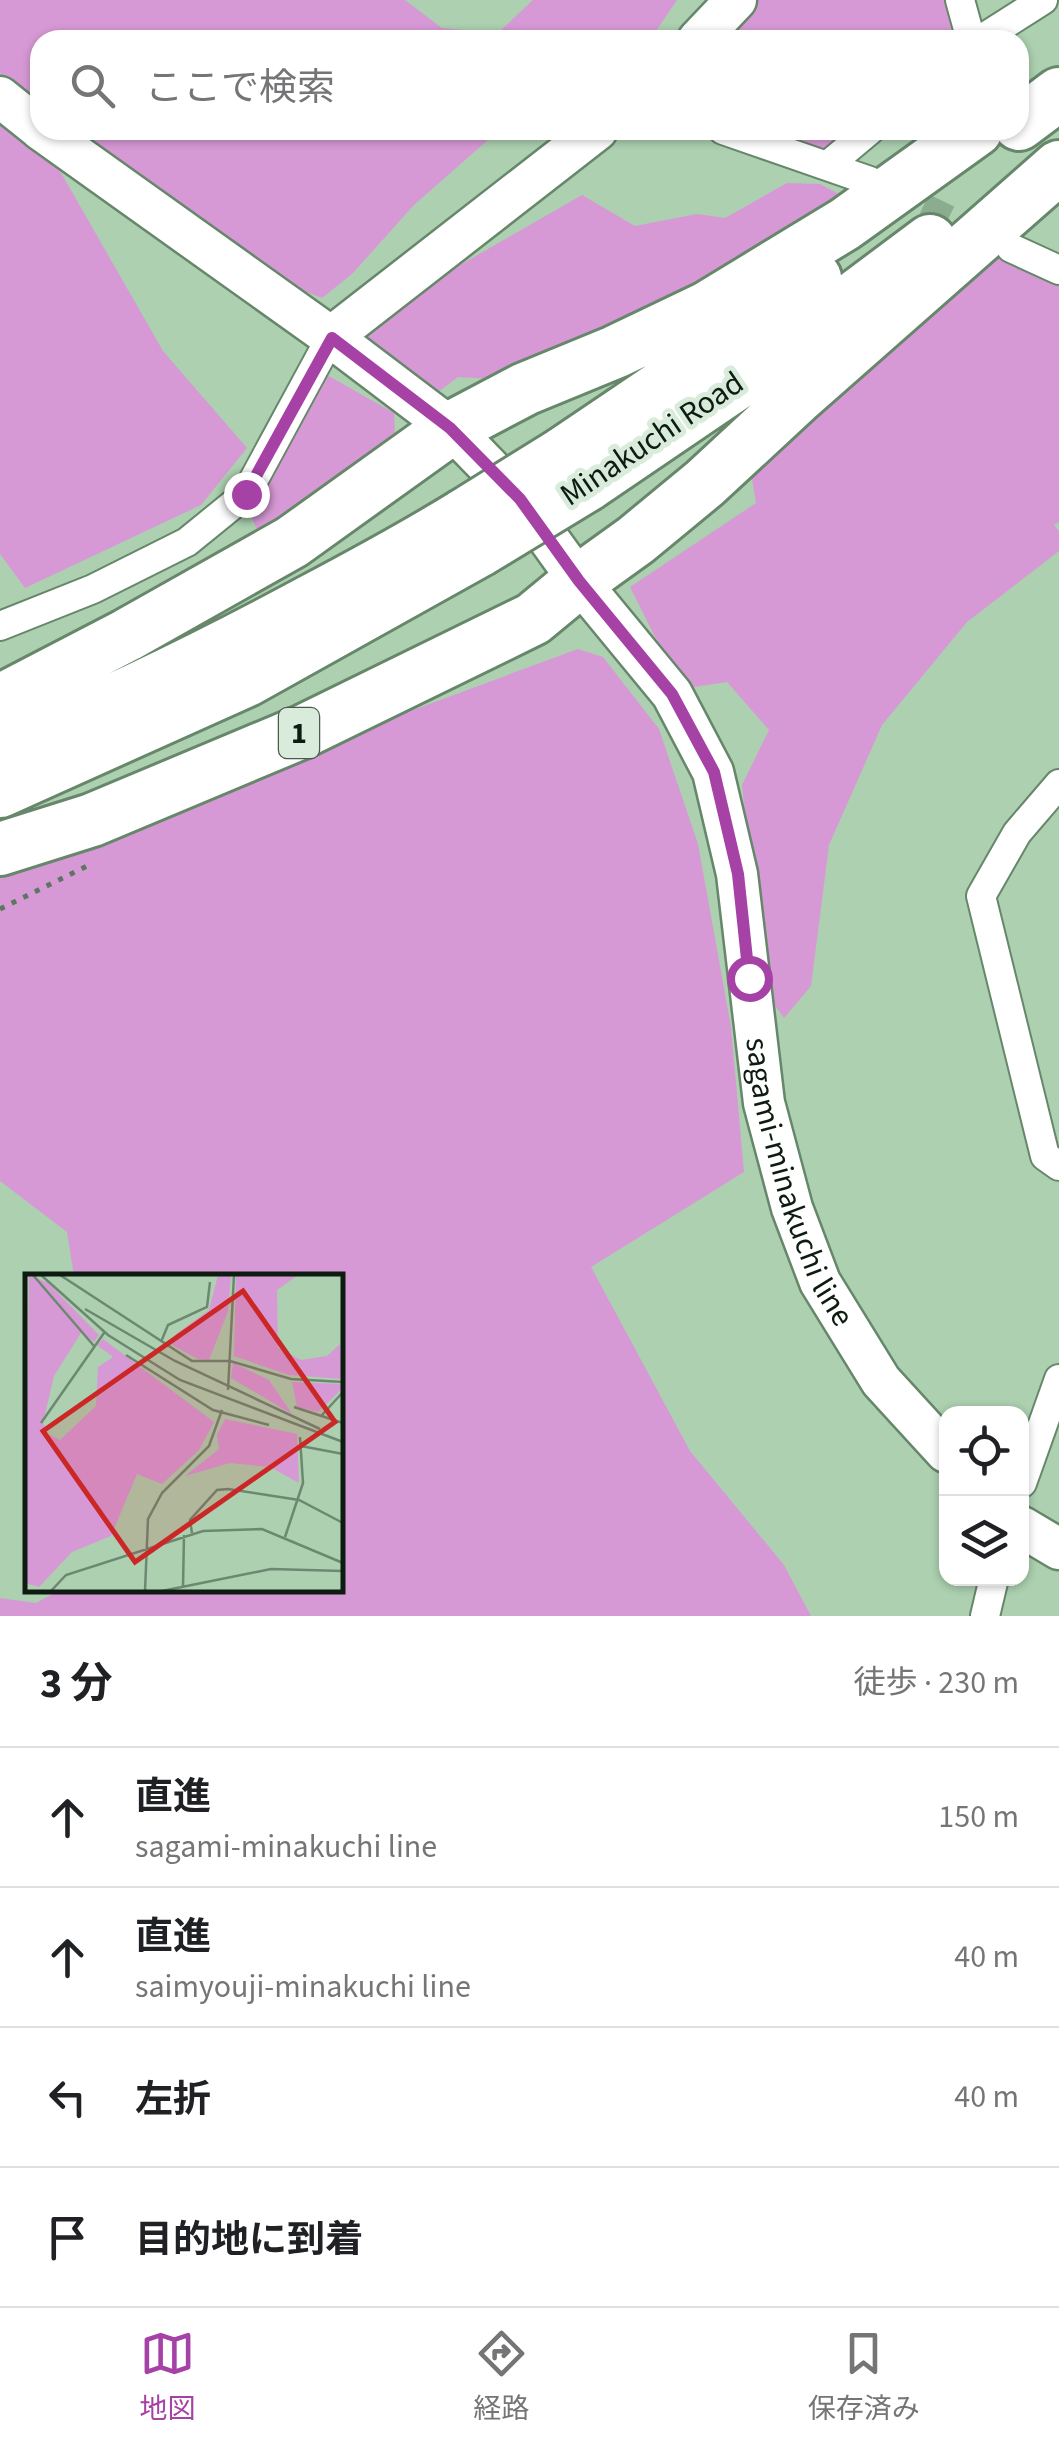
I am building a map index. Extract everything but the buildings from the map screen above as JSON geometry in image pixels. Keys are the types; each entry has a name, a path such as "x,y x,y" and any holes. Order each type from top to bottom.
{"highway":[{"path":"0,701 292,542 450,428 526,389 708,308 845,224 962,140"},
{"name":"Minakuchi Road","path":"0,791 247,680 574,469 770,360 1011,140"},
{"name":"1","path":"0,849 92,820 302,732 533,619 704,483 1059,167"},
{"name":"Minakuchi Road","path":"0,750 90,713 205,658 425,540 472,533"}],"main road":[{"path":"708,30 736,0"},
{"name":"sagami-minakuchi line","path":"0,97 30,121"},
{"name":"sagami-minakuchi line","path":"55,140 332,338 450,428 520,499 579,581 672,694 714,772 738,874 764,1103 792,1208 820,1282 880,1381 939,1444"},
{"path":"332,338 584,140"},
{"path":"1029,1530 1059,1549"}],"street":[{"path":"960,0 969,30"},
{"path":"996,30 1043,0"},
{"path":"752,140 870,182"},
{"path":"827,166 858,140"},
{"path":"1011,248 1059,270"},
{"path":"0,626 93,589 187,542 246,494 332,338"},
{"path":"1059,784 1017,833 980,896 1045,1156 1059,1166"},
{"path":"1029,1463 1059,1379"},
{"path":"984,1616 992,1586"}],"shaded area":[{"path":"0,0 405,0 442,28 464,30 30,30 30,99 0,73"},
{"path":"533,0 677,0 657,30 501,30"},
{"path":"755,0 951,0 958,30 729,30"},
{"path":"0,115 52,157 163,351 247,448 201,505 25,588 0,554"},
{"path":"85,140 488,140 414,205 352,274 322,298 283,283"},
{"path":"773,140 849,140 837,151 787,147"},
{"path":"787,183 820,184 856,203 694,301 494,379 458,377 430,398 356,331 448,272 582,195 635,226 697,214 725,218"},
{"path":"982,251 1059,286 1059,522 1054,525 1059,531 1059,551 967,622 882,725 829,845 811,986 784,1018 764,990 742,785 769,730 727,682 681,689 630,587 756,503 749,461"},
{"path":"329,376 394,413 396,453 261,539 249,511 305,397"},
{"path":"578,649 603,657 659,729 698,844 731,1027 744,1172 591,1267 690,1451 784,1565 811,1616 0,1616 0,1598 36,1603 58,1591 342,1591 342,1274 74,1274 67,1232 0,1181 0,857 91,829"}],"tunnel":[{"path":"885,189 990,239"}],"route":[{"path":"246,494 332,338 450,428 520,499 579,581 672,694 714,772 738,874 749,978"}]}
